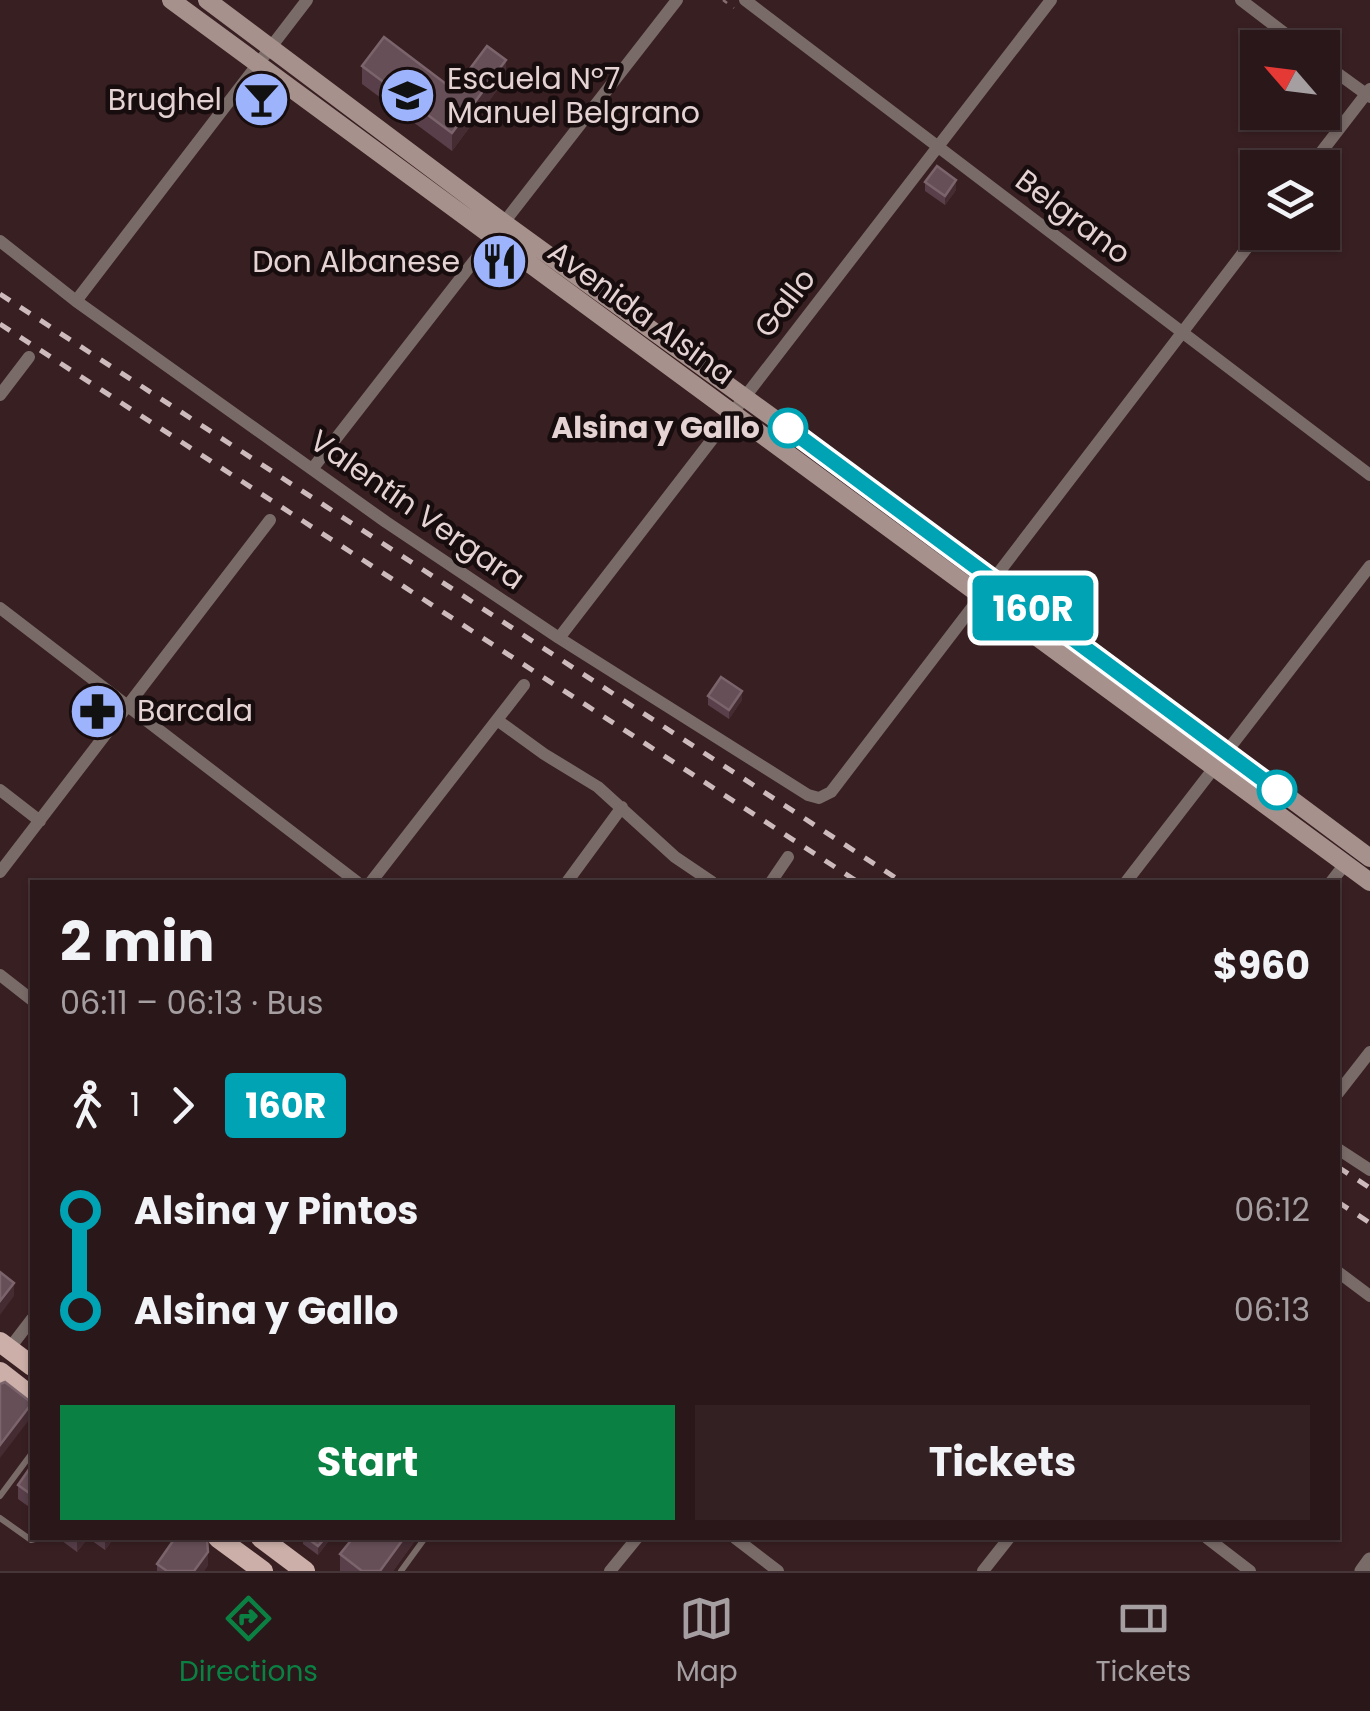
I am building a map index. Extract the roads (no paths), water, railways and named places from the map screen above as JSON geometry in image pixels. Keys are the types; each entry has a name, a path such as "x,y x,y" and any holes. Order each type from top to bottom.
{"main road":[{"name":"Avenida Alsina","path":"172,0 491,238 994,578 1370,882"},
{"name":"Avenida Alsina","path":"206,0 504,223 981,594 1370,858"},
{"path":"3,1351 30,1365"},
{"path":"0,1372 30,1395"},
{"path":"220,1540 250,1567"},
{"path":"267,1540 306,1571"}],"street":[{"path":"76,301 307,0"},
{"path":"313,468 677,0"},
{"name":"Belgrano","path":"745,0 1370,475"},
{"name":"Gallo","path":"559,638 1052,0"},
{"path":"1240,0 1280,30"},
{"path":"1323,150 1369,93 1340,74"},
{"name":"Valentín Vergara","path":"0,241 76,301 559,638 808,795 819,798 830,792 981,594"},
{"path":"981,594 1244,250"},
{"path":"0,394 28,358"},
{"path":"0,872 270,520"},
{"path":"1128,880 1370,566"},
{"path":"0,608 354,880"},
{"path":"373,880 524,685"},
{"path":"497,720 587,780 675,858 709,880"},
{"path":"0,790 40,821"},
{"path":"568,880 622,808"},
{"path":"772,880 788,857"},
{"path":"1333,880 1345,864"},
{"path":"0,976 30,998"},
{"path":"1340,1090 1370,1052"},
{"path":"1340,1150 1370,1170"},
{"path":"1340,1274 1370,1296"},
{"path":"3,1351 30,1321"},
{"path":"610,1571 635,1540"},
{"path":"738,1540 778,1571"},
{"path":"983,1571 1006,1540"},
{"path":"1210,1540 1250,1571"},
{"path":"1362,1571 1370,1560"}],"lane":[{"path":"0,1496 30,1456"},
{"path":"0,1518 30,1539"},
{"path":"401,1571 424,1540"}],"railway":[{"path":"0,294 899,880"},
{"path":"0,324 855,880"},
{"path":"1340,1168 1370,1188"},
{"path":"1340,1203 1370,1223"}],"place":[{"name":"Escuela Nº7 Manuel Belgrano","path":"408,96"},
{"name":"Brughel","path":"261,100"},
{"name":"Don Albanese","path":"499,262"},
{"name":"Alsina y Gallo","path":"788,428"},
{"name":"Barcala","path":"98,711"}]}
